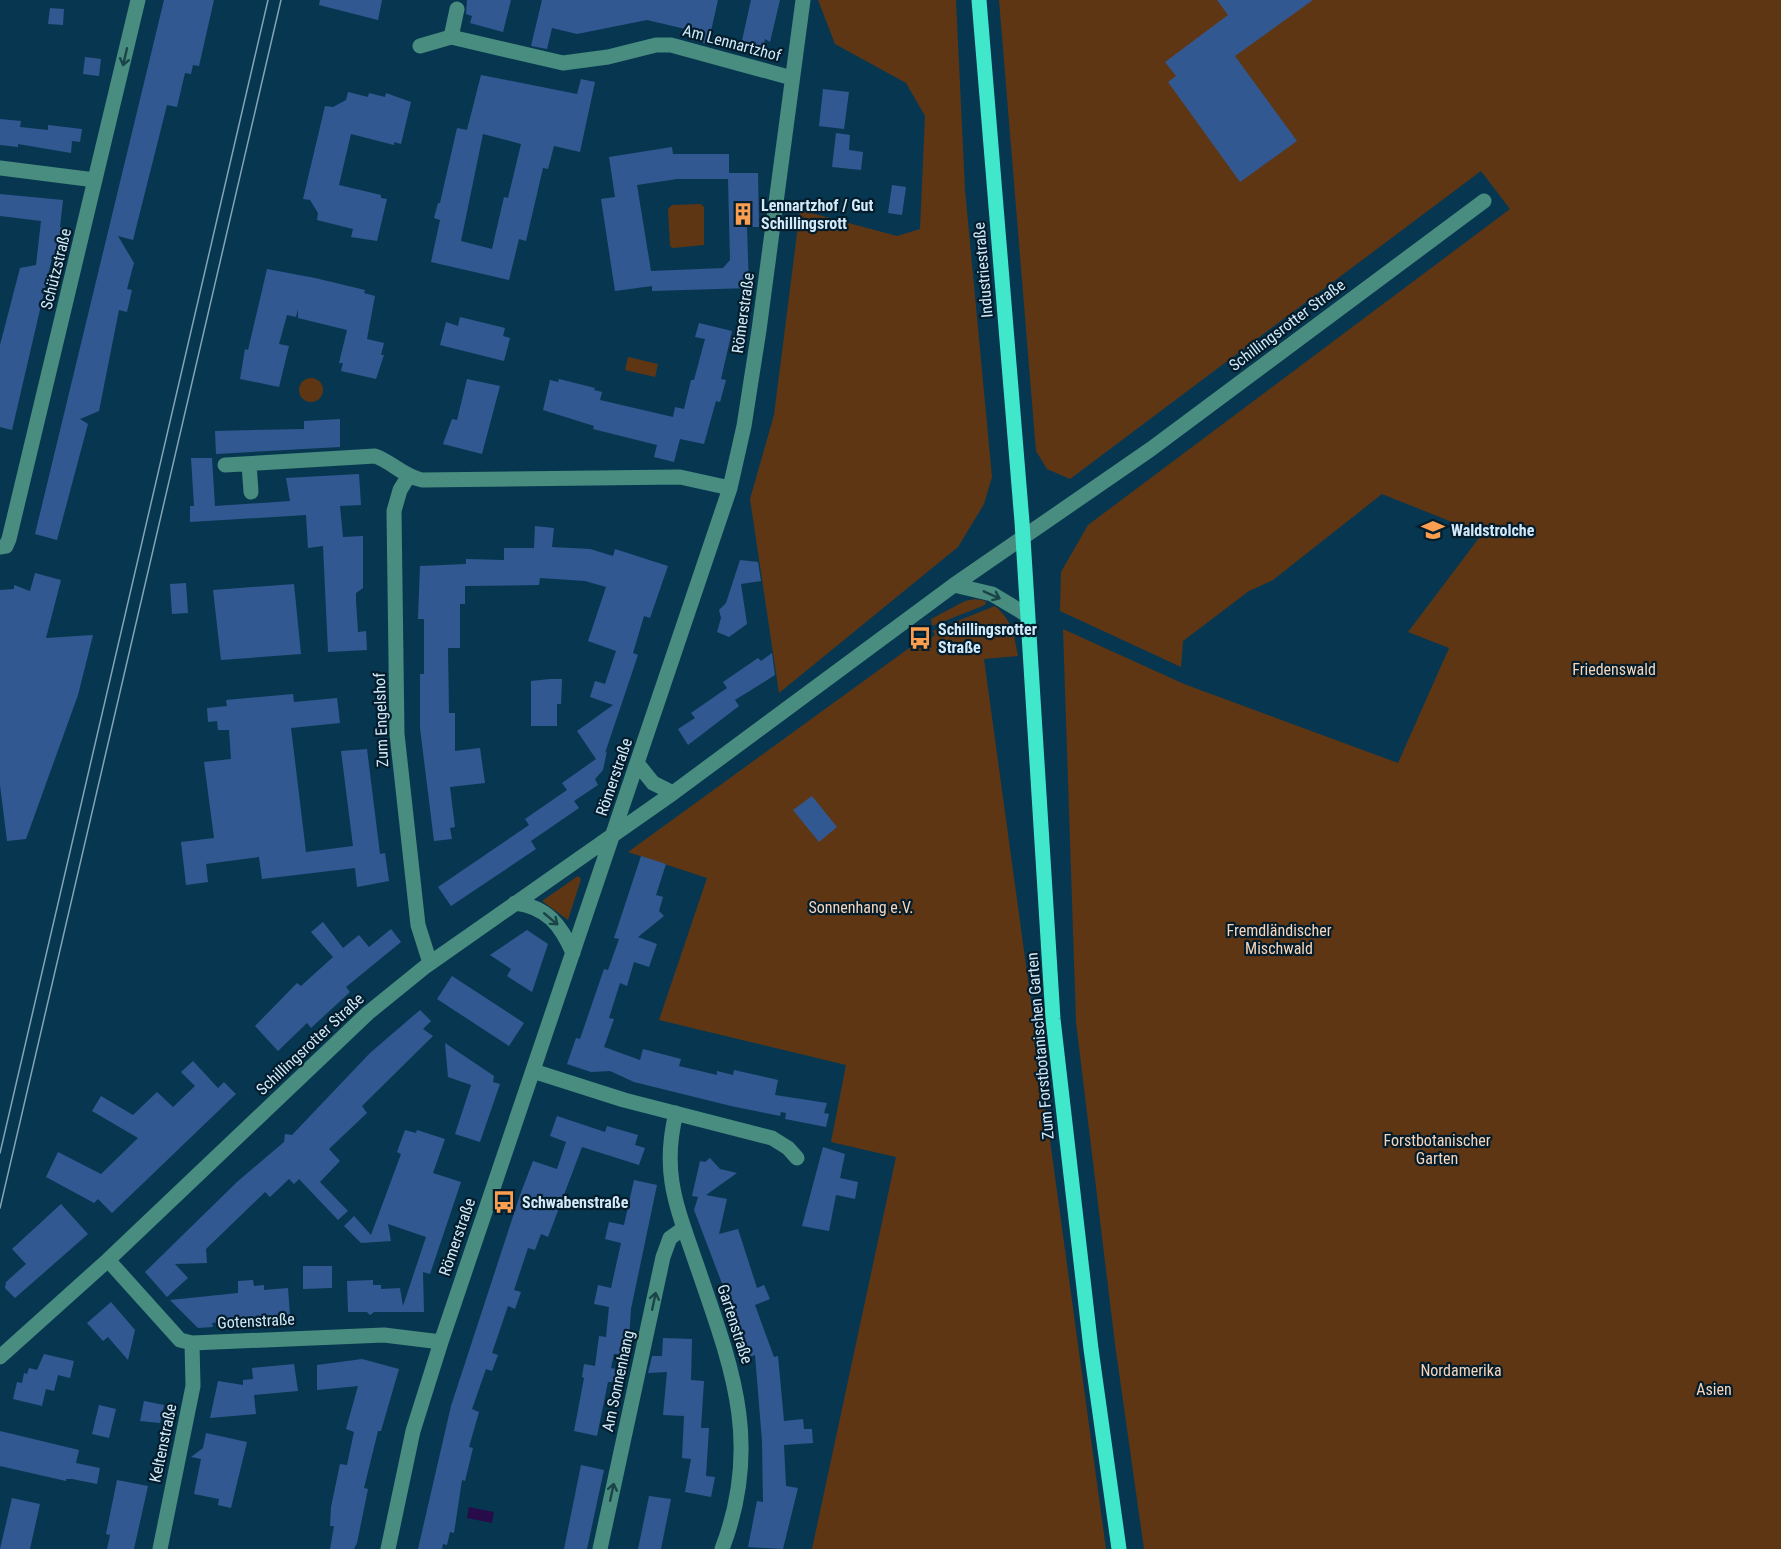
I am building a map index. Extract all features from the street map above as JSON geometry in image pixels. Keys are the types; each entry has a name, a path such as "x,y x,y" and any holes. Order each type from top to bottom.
{"main road":[{"name":"Industriestraße","path":"979,0 1023,537"},
{"name":"Zum Forstbotanischen Garten","path":"1023,537 1053,1019 1091,1349 1119,1549"}],"street":[{"name":"Schützstraße","path":"3,547 138,0"},
{"name":"Römerstraße","path":"388,1549 413,1431 441,1342 730,488 744,426 759,330 803,0"},
{"path":"451,37 457,9"},
{"name":"Am Lennartzhof","path":"420,46 451,37 563,63 608,57 656,45 671,45 792,78"},
{"path":"0,168 95,180"},
{"name":"Schillingsrotter Straße","path":"0,1357 108,1260 368,1013 430,963 673,793 954,585 1151,449 1484,201"},
{"path":"225,465 375,456 387,460 408,477 422,480 680,477 730,488"},
{"path":"249,464 251,492"},
{"name":"Zum Engelshof","path":"408,477 400,490 394,511 397,734 418,925 430,963"},
{"path":"954,585 992,594 1027,615"},
{"path":"637,762 653,783 673,793"},
{"path":"514,903 537,908 555,921 562,928 573,953"},
{"path":"533,1071 624,1101 772,1138 788,1148 797,1158"},
{"name":"Gartenstraße","path":"676,1113 669,1143 669,1168 684,1228 730,1362 743,1443 739,1493 722,1549"},
{"name":"Am Sonnenhang","path":"600,1549 663,1257 670,1238 684,1228"},
{"path":"108,1260 180,1340 192,1342"},
{"name":"Gotenstraße","path":"192,1342 384,1335 441,1342"},
{"name":"Keltenstraße","path":"160,1549 193,1386 192,1342"}],"green space":[{"path":"818,0 956,0 965,190 992,477 984,504 958,547 779,693 750,499 774,415 800,210 897,236 920,229 925,116 906,83 835,44"},
{"path":"999,0 1781,0 1781,1549 1144,1549 1115,1344 1076,1022 1063,629 1184,684 1398,763 1449,648 1408,632 1482,534 1382,494 1273,580 1249,591 1183,641 1181,667 1060,611 1061,572 1088,525 1510,209 1481,171 1070,479 1047,469 1036,451"},
{"path":"701,204 704,207 704,245 673,248 670,246 668,209 672,205"},
{"path":"628,357 658,364 655,377 625,370"},
{"path":"311,378 316,379 322,385 322,395 316,401 311,402 306,401 300,395 299,390 300,385 306,379"},
{"path":"975,599 986,601 985,605 932,626 931,619 965,601"},
{"name":"Sonnenhang e.V.","path":"995,606 1009,622 1018,656 984,659 1106,1549 812,1549 896,1157 831,1142 846,1065 659,1020 707,878 628,852 923,638 927,641 935,635 933,631"},
{"path":"578,876 581,879 568,920 542,901"}],"shaded area":[{"path":"469,1507 494,1512 492,1523 467,1518"}],"building":[{"path":"164,0 214,0 199,66 193,65 191,74 185,73 177,107 167,105 133,240 118,236 134,263 127,289 132,290 127,312 119,310 99,411 80,419 88,424 57,540 35,534"},
{"path":"320,0 382,0 378,20 319,5"},
{"path":"467,0 511,0 503,32 470,23 472,16 466,14"},
{"path":"542,0 718,0 708,44 692,40 694,31 647,20 577,34 552,28 547,49 531,46"},
{"path":"751,0 780,0 770,42 765,39 763,50 741,45"},
{"path":"1217,0 1313,0 1235,56 1297,141 1240,182 1168,82 1176,76 1165,62 1228,15"},
{"path":"50,8 64,9 63,25 48,24"},
{"path":"85,57 101,59 99,76 83,74"},
{"path":"481,75 577,94 581,79 595,82 580,152 554,146 548,169 543,168 526,241 519,239 509,280 431,262 440,220 434,218 438,203 440,203 457,128 467,130","holes":["483,134 521,144 508,198 504,197 492,249 461,241"]},
{"path":"823,89 849,92 844,129 819,126"},
{"path":"348,92 368,97 369,93 385,97 386,93 411,102 401,144 394,142 394,145 351,134 339,185 381,195 381,198 387,199 377,241 351,237 353,229 317,220 318,213 310,200 303,199 325,106 333,107 346,100"},
{"path":"0,119 21,121 20,127 48,130 48,125 82,129 80,142 72,141 71,153 18,144 18,147 0,145"},
{"path":"836,133 850,135 849,150 863,152 861,170 832,167"},
{"path":"672,147 673,154 729,154 729,173 758,173 759,227 747,227 749,288 652,291 652,286 615,291 601,199 615,197 609,157","holes":["677,179 728,179 730,260 723,268 651,271 637,185"]},
{"path":"892,185 906,187 902,215 888,213"},
{"path":"0,194 63,200 60,227 63,228 57,254 52,258 12,430 0,427 0,345 20,268 36,265 41,221 0,216"},
{"path":"267,269 365,290 364,293 375,296 367,339 384,343 381,355 384,355 376,379 341,371 343,363 339,363 347,330 298,318 298,309 296,317 287,315 279,344 289,346 279,387 240,379 245,349 248,350"},
{"path":"460,317 505,328 503,336 510,338 504,361 440,345 446,322 458,326"},
{"path":"699,323 732,331 721,379 726,380 720,402 716,401 704,444 680,439 674,462 654,457 657,445 593,429 594,426 543,410 550,380 558,382 559,379 595,388 594,390 602,392 600,400 673,417 675,407 684,409 691,380 694,380 705,339 695,337"},
{"path":"467,379 500,386 482,454 443,444 452,419 457,420"},
{"path":"340,419 340,447 216,454 215,431 304,429 304,421"},
{"path":"191,458 212,458 215,506 290,501 286,478 359,474 361,505 340,506 343,537 363,536 363,588 356,593 356,601 358,632 366,631 367,650 328,652 323,546 308,548 306,515 190,522 190,506 194,506"},
{"path":"535,526 554,528 552,547 590,549 613,556 615,549 668,566 650,618 644,616 633,653 638,655 605,753 607,751 603,770 595,779 598,785 574,801 579,808 531,841 536,849 451,906 438,887 529,825 525,819 567,790 562,783 596,759 577,731 613,705 590,697 595,681 605,684 616,651 588,641 606,587 585,581 540,578 539,585 465,586 465,604 460,604 460,648 448,648 449,713 455,713 455,751 480,748 485,783 450,787 455,827 450,828 452,839 434,841 420,728 420,674 424,674 424,619 418,619 420,566 466,564 466,559 504,560 504,548 534,548"},
{"path":"740,560 758,562 761,581 741,584 747,624 729,637 717,632 721,618 719,610 726,603"},
{"path":"35,573 61,580 46,638 93,635 78,695 26,839 7,841 0,785 0,590 14,589 14,585 30,591"},
{"path":"186,583 188,613 172,614 170,584"},
{"path":"294,584 301,654 221,660 213,590"},
{"path":"772,653 775,675 735,700 739,706 688,745 678,729 695,718 691,713 727,688 723,682 758,658 761,661"},
{"path":"562,679 561,704 557,704 557,726 531,726 531,681"},
{"path":"293,694 294,702 337,698 340,723 291,728 306,852 353,846 341,751 367,749 380,854 385,853 389,881 357,887 355,868 262,879 259,857 206,864 208,882 186,885 181,842 214,838 204,762 231,759 229,730 218,730 217,721 208,722 207,708 227,706 226,700"},
{"path":"812,796 837,827 819,842 793,810"},
{"path":"641,856 666,864 656,895 663,897 659,911 664,916 638,937 657,944 649,967 634,962 627,986 620,983 609,1018 614,1019 604,1047 640,1060 643,1049 681,1059 679,1066 717,1075 717,1071 733,1075 734,1070 778,1080 775,1095 827,1103 824,1113 829,1114 826,1127 785,1119 786,1113 781,1112 780,1116 731,1106 634,1082 610,1071 591,1072 567,1064 576,1038 580,1039 604,969 608,970 619,939 614,938"},
{"path":"323,922 343,948 359,935 369,947 391,929 401,942 346,987 350,992 311,1028 307,1023 278,1051 255,1026 297,983 301,986 333,957 311,932"},
{"path":"527,930 548,944 532,992 507,976 511,969 490,955"},
{"path":"452,976 524,1023 509,1046 437,999"},
{"path":"420,1010 431,1021 423,1029 433,1036 362,1106 367,1113 329,1149 340,1161 320,1182 348,1211 338,1220 299,1179 294,1184 289,1179 270,1197 265,1192 206,1249 207,1263 175,1264 188,1278 167,1297 145,1272 237,1182 284,1142 285,1134 292,1135 370,1053"},
{"path":"445,1043 494,1076 493,1082 500,1084 480,1142 455,1134 471,1085 448,1077"},
{"path":"193,1061 218,1088 224,1082 236,1094 112,1213 98,1199 94,1203 46,1177 58,1152 101,1174 138,1138 92,1111 101,1096 133,1115 157,1092 173,1107 195,1086 181,1072"},
{"path":"557,1116 605,1132 607,1126 638,1135 635,1145 645,1148 639,1165 582,1147 548,1237 541,1234 535,1250 528,1248 514,1290 521,1292 515,1309 508,1306 492,1353 498,1355 492,1371 486,1369 472,1409 479,1412 469,1447 473,1448 465,1481 462,1480 454,1533 450,1532 447,1545 443,1544 442,1549 418,1549 451,1406 520,1195 533,1161 557,1169 566,1142 550,1136"},
{"path":"405,1130 416,1133 417,1130 445,1139 433,1173 461,1182 430,1274 423,1272 424,1312 374,1312 370,1315 367,1312 348,1312 347,1281 373,1280 373,1285 381,1285 381,1289 400,1288 403,1306 426,1237 388,1224 391,1241 361,1243 344,1226 354,1216 371,1235 401,1154 397,1152"},
{"path":"823,1147 845,1154 840,1178 858,1182 855,1199 836,1195 829,1231 802,1226"},
{"path":"710,1158 720,1169 737,1173 706,1195 727,1199 719,1234 738,1229 757,1288 764,1285 770,1299 755,1305 774,1357 778,1356 784,1421 803,1419 804,1429 812,1429 813,1443 784,1445 786,1486 798,1488 783,1549 748,1547 757,1501 763,1502 762,1441 755,1355 750,1357 694,1210 698,1197 692,1196 700,1161 705,1162"},
{"path":"634,1180 657,1185 631,1309 628,1355 614,1354 611,1368 624,1371 623,1382 608,1382 597,1436 574,1431 584,1378 582,1377 584,1364 595,1366 599,1336 606,1337 609,1307 594,1304 598,1285 611,1288 621,1243 605,1239 609,1222 624,1225"},
{"path":"61,1204 88,1234 15,1298 5,1288 6,1282 26,1264 12,1249"},
{"path":"303,1266 332,1266 332,1288 303,1289"},
{"path":"253,1280 254,1286 264,1285 264,1290 288,1288 290,1315 267,1318 251,1325 247,1320 212,1323 213,1327 198,1328 170,1300 238,1293 238,1281"},
{"path":"111,1302 135,1330 128,1360 108,1337 103,1341 87,1323"},
{"path":"663,1338 692,1339 691,1380 704,1381 701,1428 709,1428 706,1476 715,1477 711,1497 685,1492 691,1459 682,1458 684,1416 663,1415 667,1372 648,1373 652,1356 662,1356"},
{"path":"44,1354 74,1361 70,1378 58,1375 54,1391 46,1389 42,1406 13,1399 17,1382 22,1383 24,1373 27,1374 29,1368 37,1370"},
{"path":"362,1359 399,1369 381,1431 378,1431 364,1488 368,1489 357,1543 354,1549 330,1549 334,1526 330,1526 331,1507 340,1464 347,1465 354,1432 346,1429 358,1386 317,1390 317,1365"},
{"path":"294,1364 298,1391 254,1395 256,1414 210,1418 218,1381 243,1385 243,1380 253,1379 252,1368"},
{"path":"144,1401 164,1405 160,1423 140,1421"},
{"path":"99,1405 116,1409 109,1438 92,1434"},
{"path":"0,1431 79,1450 76,1463 100,1468 97,1484 72,1479 66,1479 66,1481 0,1466"},
{"path":"206,1433 247,1442 231,1508 218,1505 219,1499 194,1494 201,1459 191,1457 203,1448"},
{"path":"581,1465 604,1470 587,1549 564,1549"},
{"path":"117,1480 148,1486 134,1549 107,1549 110,1535 106,1534"},
{"path":"649,1496 671,1499 661,1549 638,1549"},
{"path":"12,1498 40,1504 30,1549 0,1549"}],"tram line":[{"path":"0,1153 268,0"},
{"path":"0,1208 281,0"}],"place":[{"name":"Lennartzhof / Gut Schillingsrott","path":"743,214"},
{"name":"Waldstrolche","path":"1433,530"},
{"name":"Schillingsrotter Straße","path":"920,638"},
{"name":"Schwabenstraße","path":"504,1202"}],"park label":[{"name":"Friedenswald","path":"1614,669"},
{"name":"Fremdländischer Mischwald","path":"1279,939"},
{"name":"Forstbotanischer Garten","path":"1437,1149"},
{"name":"Nordamerika","path":"1461,1370"},
{"name":"Asien","path":"1714,1389"}]}
